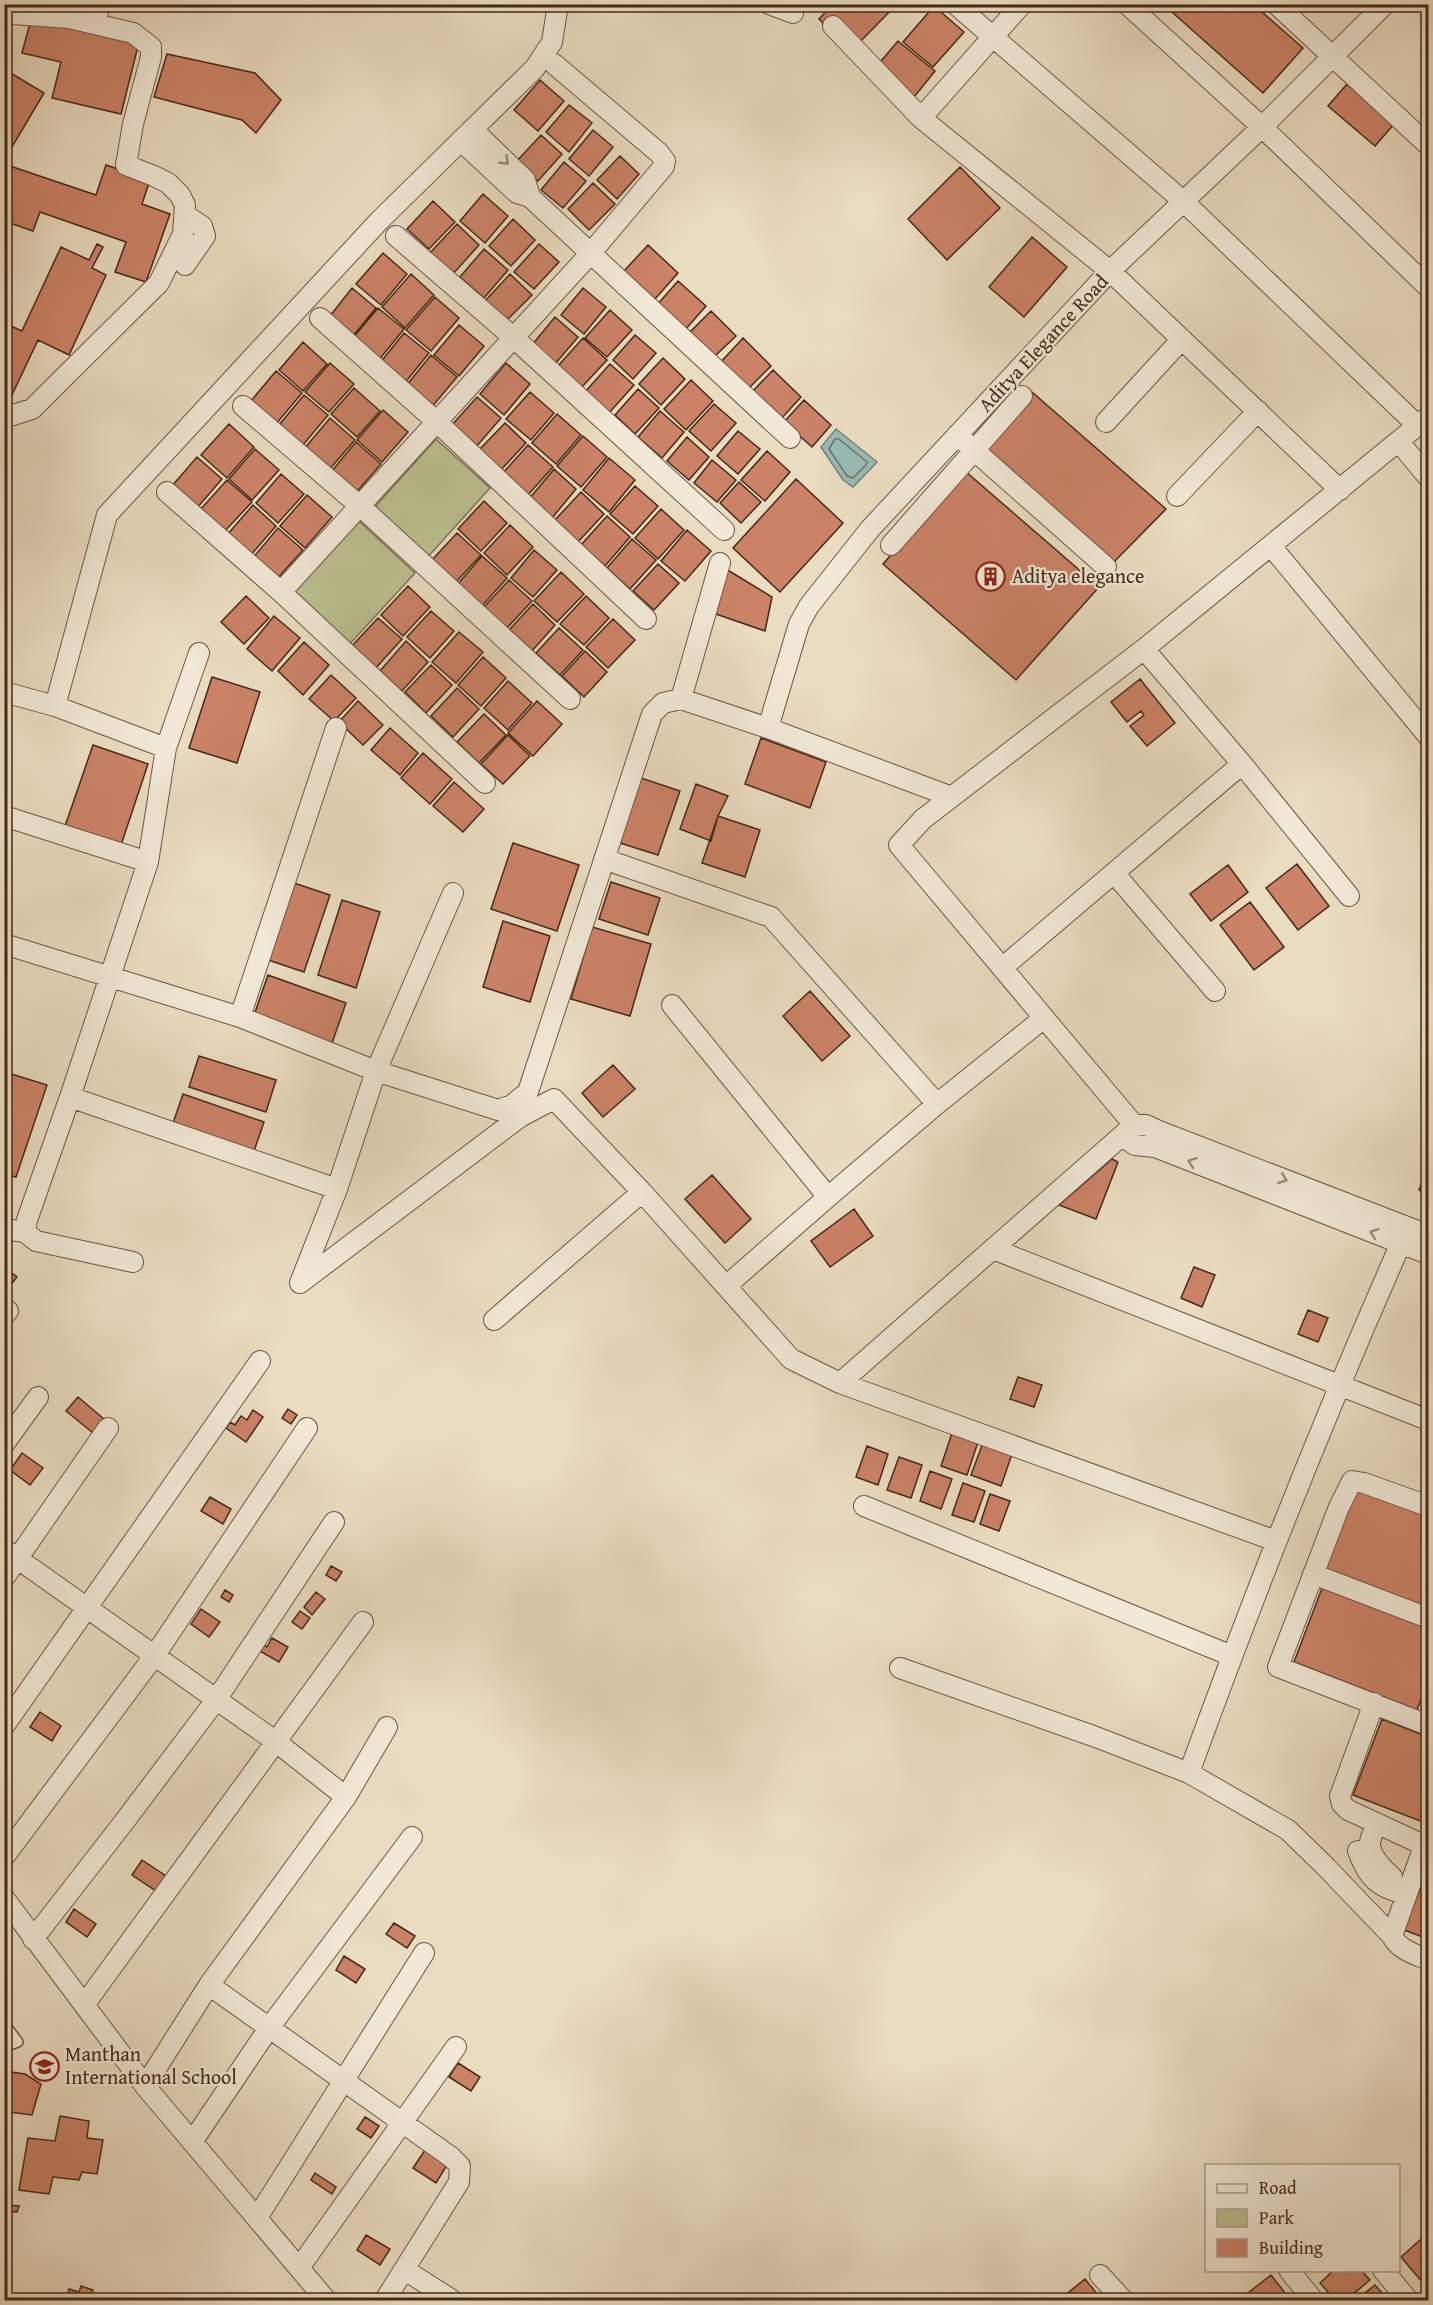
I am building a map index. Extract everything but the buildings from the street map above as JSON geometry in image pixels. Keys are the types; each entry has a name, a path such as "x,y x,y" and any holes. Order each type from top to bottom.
{"street":[{"path":"95,24 100,4"},
{"path":"55,706 107,515 379,221 535,69 552,42 558,4"},
{"path":"769,4 793,13"},
{"path":"955,4 1183,201 1423,422 1144,649 923,819 899,845 1044,1018 1128,1130"},
{"path":"921,118 1022,4"},
{"path":"1127,4 1262,127 1428,288"},
{"path":"1276,4 1428,145"},
{"name":"Aditya Elegance Road","path":"768,728 799,624 809,606 870,529 1110,271 1262,127 1385,4"},
{"path":"4,17 71,11 95,24 133,33 151,47 151,57 133,124 126,165 168,183 180,195 185,205 183,234 159,283 32,409 10,416 4,415"},
{"path":"833,26 921,118 1110,271 1340,490"},
{"path":"281,592 590,254 661,171 665,161 659,153 554,64"},
{"path":"467,135 517,193 530,197 790,438"},
{"path":"185,215 202,226 205,236 185,265"},
{"path":"396,236 514,338 724,530"},
{"path":"320,318 437,422 646,619"},
{"path":"1106,422 1182,339"},
{"path":"891,545 1022,396"},
{"path":"243,406 360,506 570,699"},
{"path":"1177,495 1258,411"},
{"path":"953,440 1106,567"},
{"path":"1399,442 1428,477"},
{"path":"167,492 281,592 485,783"},
{"path":"1271,546 1428,736"},
{"path":"681,699 720,563"},
{"path":"1144,649 1349,896"},
{"path":"25,1232 27,1220 148,862 166,748 199,653"},
{"path":"4,692 55,706 166,748"},
{"path":"4,944 240,1017 376,1071 498,1110 512,1105 528,1092 652,714 663,703 681,699 768,728 952,797"},
{"path":"240,1017 336,728"},
{"path":"1002,968 1242,765"},
{"path":"4,816 148,862"},
{"path":"604,859 771,917 937,1104"},
{"path":"1114,873 1215,991"},
{"path":"453,893 376,1071 337,1189 300,1283 520,1117 554,1099 642,1192 791,1359 840,1383 1276,1541"},
{"path":"672,1005 828,1197"},
{"path":"726,1286 937,1104 1044,1018"},
{"path":"70,1097 337,1189"},
{"path":"840,1383 1128,1130 1146,1125 1157,1139 1428,1254"},
{"path":"1157,1139 1428,1235"},
{"path":"494,1320 642,1192"},
{"path":"4,1229 25,1232 36,1241 133,1262"},
{"path":"1188,1773 1338,1386 1401,1243"},
{"path":"993,1249 1428,1420"},
{"path":"4,1726 260,1360"},
{"path":"4,1444 38,1397"},
{"path":"4,1578 11,1553 108,1428"},
{"path":"4,1857 155,1654 307,1428"},
{"path":"1428,1506 1364,1483 1352,1481 1313,1574 1278,1667 1428,1724"},
{"path":"864,1506 1232,1656"},
{"path":"33,1939 216,1700 334,1522"},
{"path":"11,1553 275,1741 346,1797"},
{"path":"1313,1574 1428,1618"},
{"path":"84,2005 363,1622"},
{"path":"900,1668 1096,1737 1188,1773 1288,1830 1392,1936 1395,1943 1402,1949 1428,1960"},
{"path":"1374,1704 1340,1796 1342,1804 1348,1810 1426,1847 1406,1894 1392,1936"},
{"path":"145,2086 209,1985 346,1797 387,1727"},
{"path":"1377,1824 1370,1842 1373,1854 1382,1868 1392,1877"},
{"path":"192,2142 268,2028 412,1838"},
{"path":"1358,1851 1364,1867 1377,1884 1391,1891 1406,1894"},
{"path":"4,1898 145,2086 326,2301"},
{"path":"257,2218 424,1953"},
{"path":"209,1985 451,2157 460,2166 459,2182 386,2301"},
{"path":"299,2268 456,2047"},
{"path":"405,2270 452,2301"},
{"path":"1290,2272 1313,2301"},
{"path":"1384,2272 1408,2301"},
{"path":"1100,2275 1123,2301"}],"lane":[{"path":"4,2023 18,2042 4,2047"}],"green space":[{"path":"436,439 490,488 426,559 372,510"},
{"path":"358,520 415,573 347,647 290,594"}],"water":[{"path":"836,429 877,462 853,487 843,480 821,447"}],"place":[{"name":"Aditya elegance","path":"991,576"},
{"name":"Manthan International School","path":"44,2066"}]}
